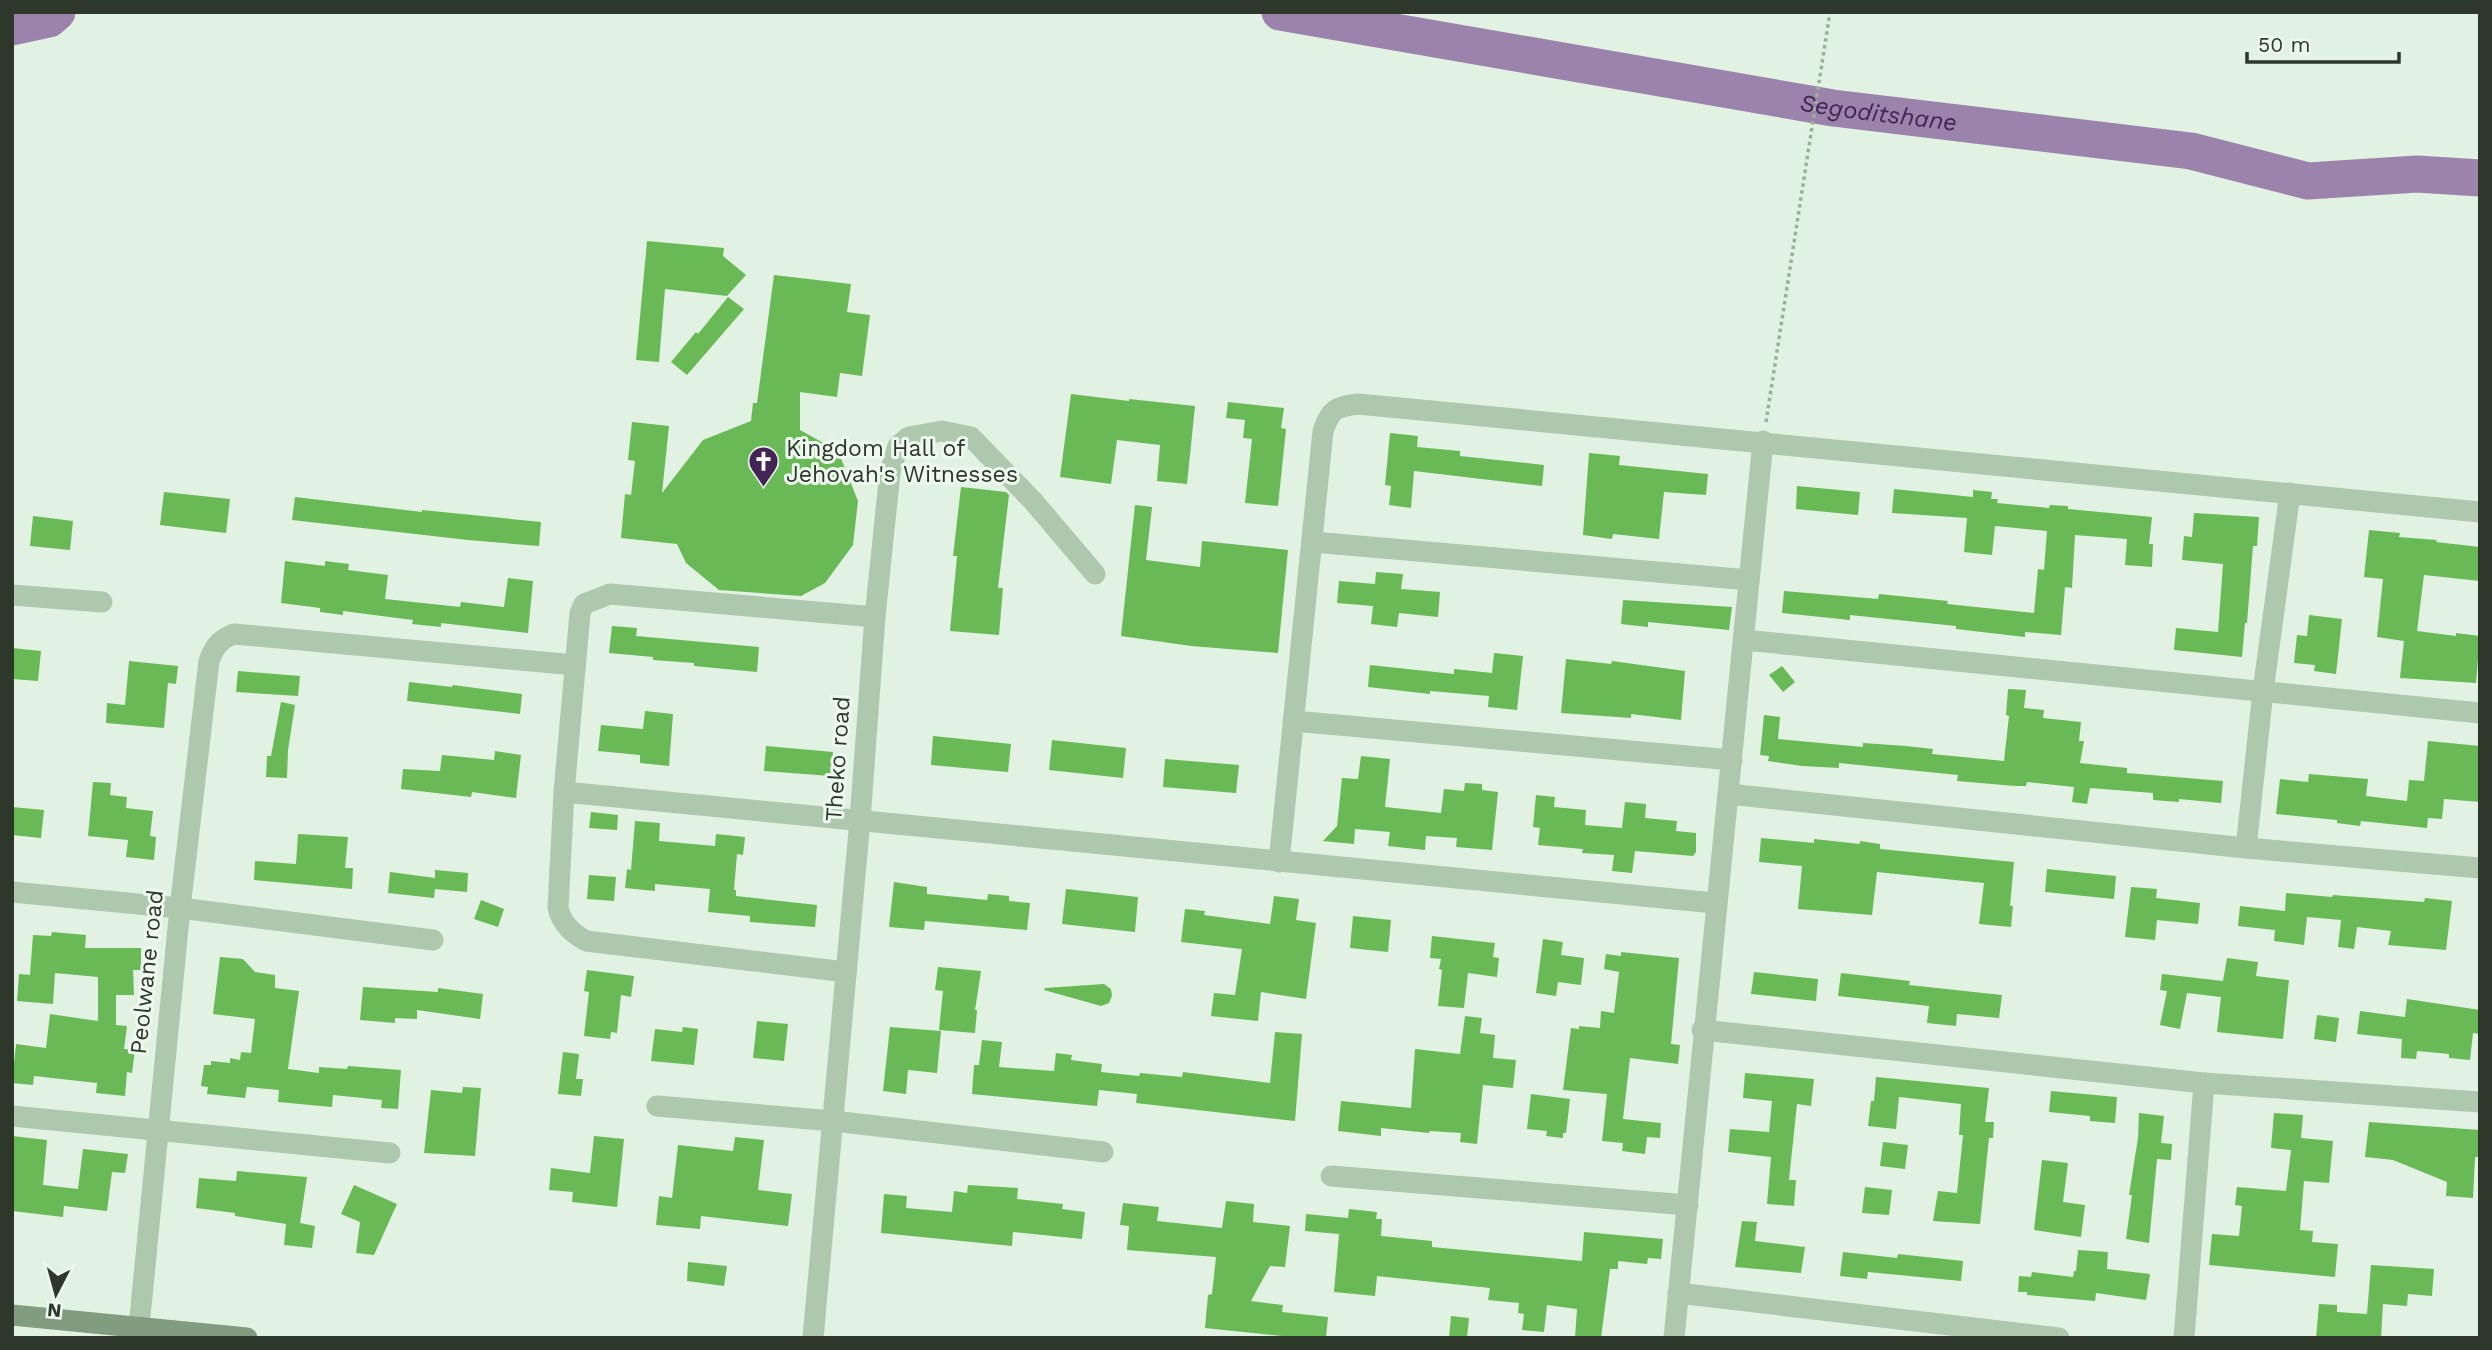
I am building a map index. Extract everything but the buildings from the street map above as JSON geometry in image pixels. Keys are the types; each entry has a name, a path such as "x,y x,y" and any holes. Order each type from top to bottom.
{"street":[{"path":"1279,862 1323,431 1329,415 1338,407 1358,404 2480,512"},
{"name":"Theko road","path":"813,1338 860,820 875,617 890,472 898,446 909,438 942,431 971,437 1033,501 1095,574"},
{"path":"1674,1338 1702,1030 1763,442"},
{"path":"2246,848 2263,691 2290,493"},
{"path":"1313,542 1749,580"},
{"path":"846,972 586,940 575,934 561,919 558,908 564,792 580,613 584,604 610,594 875,617"},
{"path":"12,595 102,602"},
{"name":"Peolwane road","path":"139,1327 180,908 209,661 213,649 222,639 234,635 575,664"},
{"path":"1744,639 2480,713"},
{"path":"1293,721 1732,760"},
{"path":"564,792 1715,903"},
{"path":"1728,794 2246,848 2480,868"},
{"path":"12,892 180,908 433,940"},
{"path":"1702,1030 2204,1083 2480,1102"},
{"path":"2184,1338 2204,1083"},
{"path":"657,1106 833,1121 1103,1152"},
{"path":"12,1116 390,1153"},
{"path":"1331,1176 1688,1205"},
{"path":"1678,1293 1899,1328 2060,1338"},
{"path":"12,1315 247,1338"}],"path":[{"path":"1763,442 1830,12"}],"waterway":[{"name":"Segoditshane","path":"12,27 49,19 57,12"},
{"name":"Segoditshane","path":"1280,12 1833,108 2191,151 2308,181 2417,174 2480,178"}],"place":[{"name":"Kingdom Hall of Jehovah's Witnesses","path":"763,488"}]}
